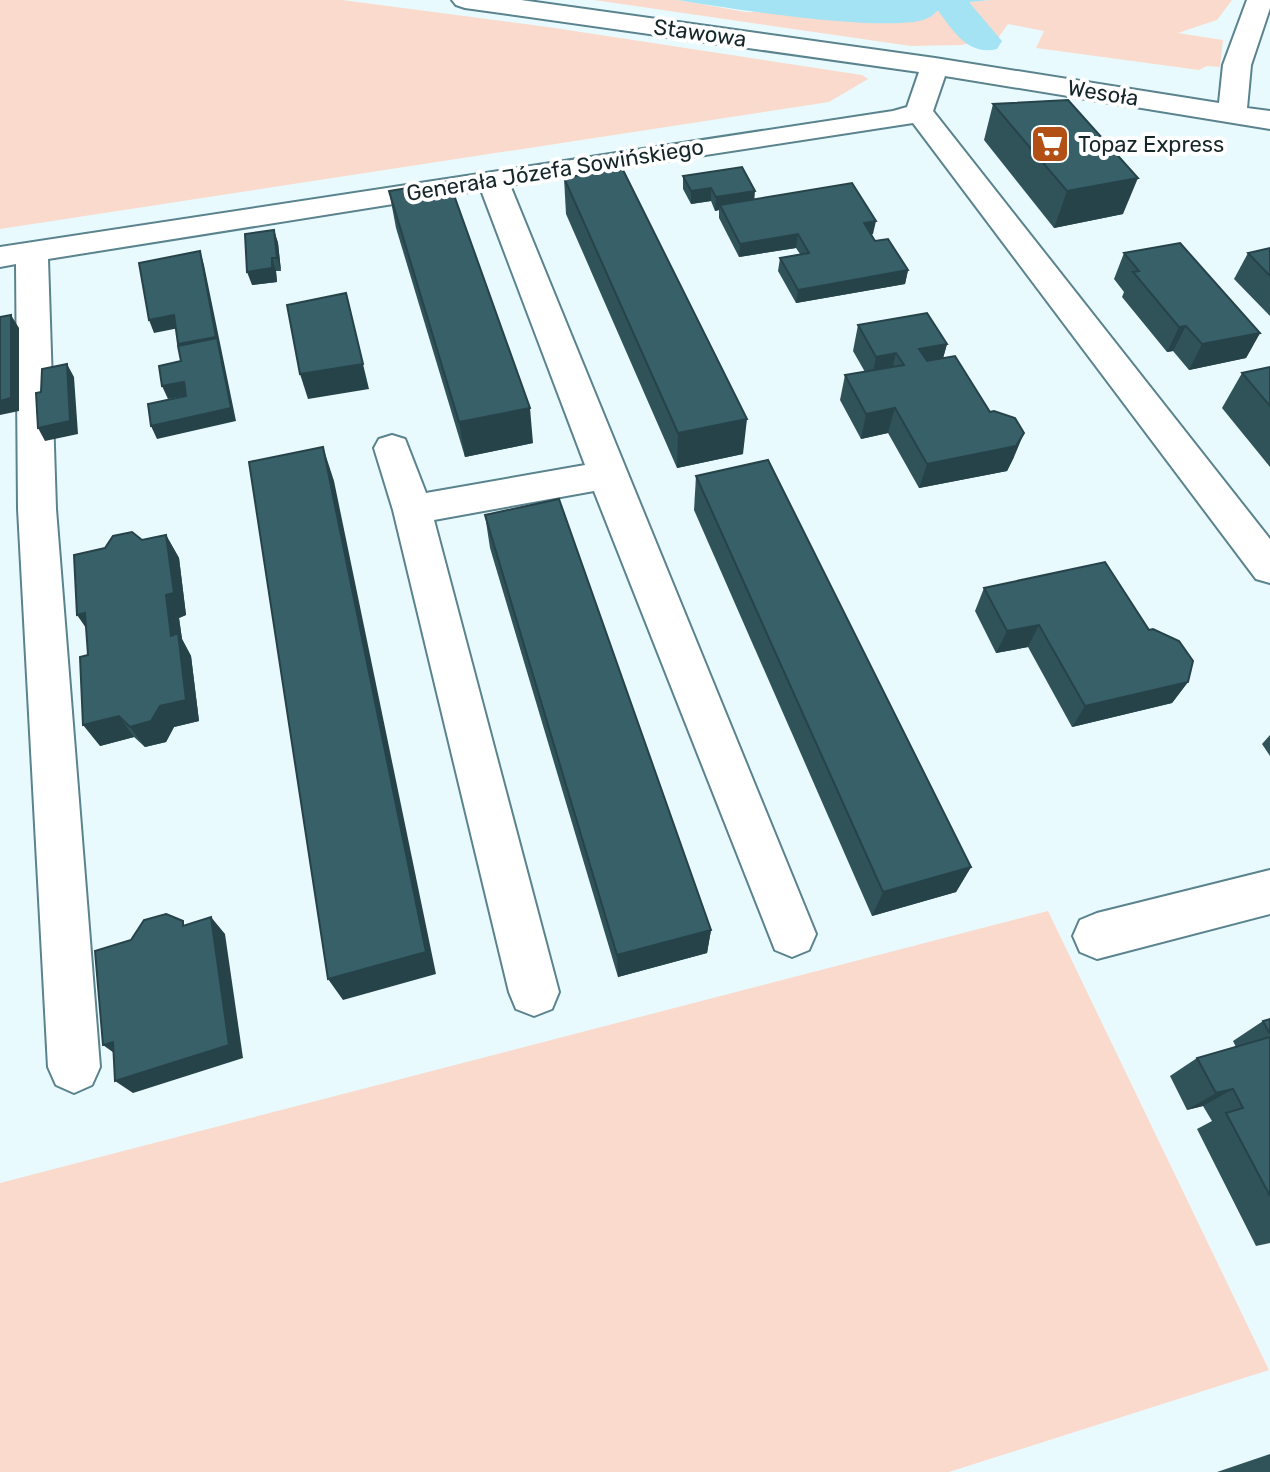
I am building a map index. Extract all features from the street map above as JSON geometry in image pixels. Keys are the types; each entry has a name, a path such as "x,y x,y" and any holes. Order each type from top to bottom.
{"street":[{"name":"Stawowa","path":"465,0 935,66"},
{"path":"1232,113 1237,65 1258,35 1260,0"},
{"path":"935,66 919,112 1270,568"},
{"name":"Wesoła","path":"935,66 1270,120"},
{"name":"Generała Józefa Sowińskiego","path":"16,255 492,179 898,119 919,112"},
{"path":"492,179 607,475 792,934"},
{"path":"16,255 37,509 74,1067"},
{"path":"392,448 412,510 534,992"},
{"path":"412,510 607,475"},
{"path":"1097,936 1270,892"}],"shaded area":[{"path":"0,0 342,0 548,27 862,75 868,79 829,102 0,229"},
{"path":"594,0 678,0 746,12 934,11 944,6 950,11 960,8 958,3 990,0 1232,0 1217,20 1178,33 1223,40 1220,67 1207,66 1199,70 1036,48 1044,31 1008,24 998,38 961,45 911,46"},
{"path":"1048,911 1269,1370 949,1472 0,1472 0,1183"}],"water":[{"path":"678,0 990,0 959,3 961,8 949,11 944,6 930,17 912,22 884,23 808,18"}],"building":[{"path":"1068,100 1138,178 1067,191 993,104"},
{"path":"742,167 755,191 716,197 711,188 691,191 683,176"},
{"path":"622,168 747,419 678,433 564,178"},
{"path":"449,181 530,408 459,422 389,191"},
{"path":"852,183 876,221 864,223 875,241 888,239 908,270 798,290 780,258 809,253 798,234 740,244 720,205"},
{"path":"274,230 277,258 272,258 272,268 247,272 245,234"},
{"path":"1180,243 1260,333 1202,344 1186,326 1179,327 1133,272 1139,271 1124,253"},
{"path":"1270,248 1270,276 1248,253"},
{"path":"200,251 216,337 178,344 174,315 149,320 139,263"},
{"path":"346,293 363,364 300,374 287,305"},
{"path":"927,313 947,344 919,349 927,361 955,356 990,412 1015,418 1024,433 1016,446 927,464 895,408 866,414 845,375 904,365 896,353 876,357 858,325"},
{"path":"11,315 11,398 0,401 0,317"},
{"path":"217,338 231,408 151,426 148,404 186,396 184,382 162,386 159,366 181,361 178,346"},
{"path":"67,364 70,421 38,428 36,393 41,392 42,369"},
{"path":"1270,367 1270,406 1242,373"},
{"path":"323,447 426,952 328,979 249,462"},
{"path":"768,460 971,867 883,892 696,476"},
{"path":"559,499 711,930 617,955 485,515"},
{"path":"132,532 142,540 166,535 174,593 166,595 171,636 178,633 186,700 160,706 151,721 130,727 119,716 83,725 80,657 88,655 85,613 77,615 74,555 105,548 113,536"},
{"path":"1105,562 1149,630 1179,641 1193,661 1188,682 1085,706 1039,625 1007,631 984,588"},
{"path":"166,914 183,921 183,926 211,917 229,1045 115,1081 113,1042 103,1045 95,951 131,940 144,920"},
{"path":"1270,1019 1270,1034 1263,1021"},
{"path":"1270,1037 1270,1196 1226,1113 1243,1108 1233,1089 1216,1093 1197,1058"}],"waterway":[{"path":"955,9 984,41"}],"place":[{"name":"Topaz Express","path":"1050,144"}]}
